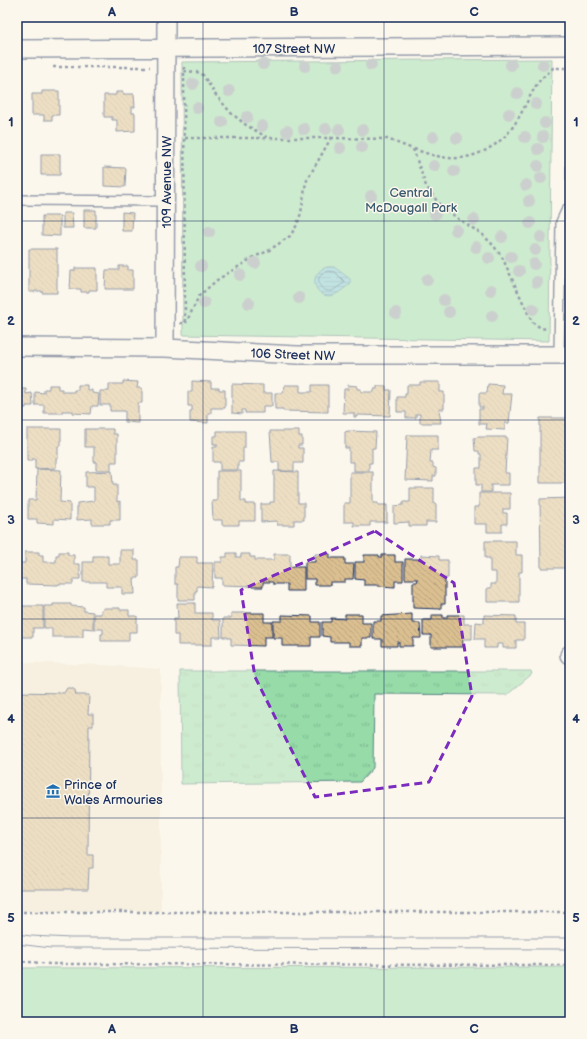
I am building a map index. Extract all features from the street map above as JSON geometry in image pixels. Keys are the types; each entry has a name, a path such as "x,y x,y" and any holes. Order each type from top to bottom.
{"street":[{"name":"109 Avenue NW","path":"165,348 166,17"},
{"name":"107 Street NW","path":"17,49 570,46"},
{"name":"106 Street NW","path":"17,347 165,348 297,355 565,355"}],"lane":[{"path":"17,200 165,201"},
{"path":"565,355 560,311 561,222 567,209 570,208"},
{"path":"560,311 570,311"}],"path":[{"path":"48,67 166,67 197,72 203,75 215,94 231,113 246,125 268,138"},
{"path":"185,138 387,139 439,157 456,159 476,155 500,140 512,128 541,80 553,68 570,68"},
{"path":"184,69 186,323"},
{"path":"186,323 199,296 217,280 249,260 268,251 290,236 297,225 301,213 306,182 331,138"},
{"path":"413,149 426,186 439,204 461,221 482,234 493,245 502,257 532,322 541,328 552,329"},
{"path":"165,323 186,323"},
{"path":"17,912 570,912"},
{"path":"17,961 50,964 570,965"}],"highlighted area":[{"path":"375,531 454,583 472,696 429,782 315,797 255,677 241,590"}],"shaded area":[{"path":"17,662 104,665 161,669 161,911 17,911"}],"green space":[{"name":"Central McDougall Park","path":"552,59 549,341 183,335 182,62"},
{"path":"180,671 531,671 532,674 507,695 374,694 373,768 360,782 181,784"},
{"path":"570,967 570,1022 17,1022 17,968"}],"water":[{"path":"327,267 334,267 350,279 350,284 334,295 328,296 318,291 315,281 316,275 320,270"}],"building":[{"path":"42,91 59,91 59,115 52,115 52,120 44,120 44,115 32,115 32,94 42,94"},
{"path":"116,92 123,92 123,94 134,94 135,107 132,107 132,113 135,113 135,131 117,132 117,120 112,120 112,117 104,117 104,95 116,95"},
{"path":"41,154 60,154 60,175 41,175"},
{"path":"566,162 570,162 570,181 566,181"},
{"path":"104,167 126,168 125,187 104,186"},
{"path":"84,210 96,210 96,228 84,228"},
{"path":"122,212 133,213 132,231 122,231"},
{"path":"63,213 72,213 73,228 63,228"},
{"path":"42,216 60,216 60,236 42,235"},
{"path":"29,249 57,249 57,293 42,293 42,291 29,292"},
{"path":"119,266 128,266 128,270 133,270 133,289 105,289 106,270 119,270"},
{"path":"17,268 20,268 20,290 17,290"},
{"path":"75,268 97,268 97,290 81,292 81,289 70,289 71,271 75,271"},
{"path":"123,381 138,382 137,388 142,388 142,403 138,403 138,423 125,422 125,411 110,411 110,405 100,405 100,391 109,391 109,384 123,384"},
{"path":"192,381 211,382 211,388 225,390 225,408 211,408 211,413 208,413 208,423 190,422 190,411 192,411 192,406 188,406 188,392 192,392"},
{"path":"420,382 440,382 440,392 444,392 444,409 439,409 441,423 420,423 420,414 416,414 416,418 406,418 406,412 397,412 397,397 405,397 405,394 407,394 407,385 420,385"},
{"path":"232,384 263,385 263,393 272,393 272,406 263,406 263,413 245,413 245,410 242,410 242,414 232,413"},
{"path":"488,384 503,385 502,394 512,394 509,423 505,423 505,430 486,429 487,424 479,424 479,409 483,409 483,407 479,407 479,393 487,393"},
{"path":"49,385 58,385 58,389 62,389 62,392 74,392 74,390 78,390 78,385 87,385 87,390 92,390 92,393 99,394 98,406 92,406 91,414 73,413 73,411 62,411 62,413 44,413 44,405 35,405 35,392 44,393 44,389 49,389"},
{"path":"285,385 300,385 300,392 312,392 312,385 328,385 328,412 283,411 283,409 275,409 275,393 283,393"},
{"path":"348,385 357,386 357,389 361,389 361,392 374,392 374,389 377,389 377,386 386,386 386,390 391,390 390,416 357,415 357,417 354,417 354,413 343,413 344,389 348,389"},
{"path":"17,389 26,389 26,394 32,393 33,406 17,408"},
{"path":"540,418 570,418 570,483 540,483"},
{"path":"27,429 61,429 61,446 58,446 56,468 35,469 35,459 32,459 32,461 27,461"},
{"path":"85,429 113,429 113,434 117,434 117,462 111,462 111,470 96,470 96,462 94,462 94,447 85,447"},
{"path":"217,431 245,431 243,462 238,462 238,470 220,470 220,462 213,462 213,447 217,447 217,444 213,444 213,436 217,436"},
{"path":"270,431 299,431 299,436 302,436 302,445 298,445 298,448 303,448 303,463 294,463 294,471 279,471 279,462 272,462"},
{"path":"345,432 376,432 375,448 372,448 372,463 369,463 369,471 354,471 354,462 349,462 349,448 345,448"},
{"path":"407,435 438,435 438,450 431,450 430,463 433,463 433,467 436,468 436,476 433,476 433,481 405,480"},
{"path":"507,437 505,473 509,473 509,485 491,485 491,492 481,492 481,485 476,485 476,468 481,468 481,454 479,454 479,451 475,451 474,438"},
{"path":"37,469 61,470 60,502 70,503 70,520 54,519 54,524 37,523 37,519 28,519 28,500 36,500"},
{"path":"112,471 113,485 117,485 117,502 120,501 120,520 110,520 110,524 92,524 92,519 77,520 77,503 94,501 94,487 86,487 86,472"},
{"path":"217,471 241,471 241,501 246,501 246,504 255,504 255,521 239,521 239,525 222,525 222,520 213,520 212,501 217,501"},
{"path":"274,471 298,472 298,503 304,503 304,520 294,520 294,525 277,525 277,521 261,522 261,504 270,504 270,502 274,502"},
{"path":"350,472 373,472 373,503 378,503 378,505 387,505 387,522 370,522 370,526 354,526 354,522 344,522 344,503 350,503"},
{"path":"410,488 434,488 436,522 426,522 426,526 409,526 409,522 394,523 394,506 403,505 403,502 410,502"},
{"path":"479,493 510,493 510,509 503,509 503,513 507,513 507,524 502,524 502,532 487,532 487,524 474,524 474,507 479,507"},
{"path":"570,498 570,568 541,568 540,499"},
{"path":"485,541 516,541 516,555 522,555 522,572 519,572 519,602 487,602 487,588 491,588 491,584 496,584 496,572 490,572 490,558 485,558"},
{"path":"120,550 134,550 134,560 139,560 139,578 134,578 135,594 122,594 122,587 106,587 106,582 83,582 83,562 93,562 93,556 108,556 108,564 120,564"},
{"path":"25,552 39,552 39,555 43,555 43,562 56,562 56,555 59,555 59,552 68,552 68,555 74,555 74,564 80,564 80,579 73,579 73,584 26,584 26,579 17,579 17,563 25,563"},
{"path":"227,553 236,553 236,557 241,557 241,554 250,554 250,557 255,557 255,560 274,560 274,554 290,554 290,567 304,567 304,591 287,591 287,584 273,584 273,582 263,582 263,587 222,585 222,578 215,578 215,562 222,562 222,557 227,557"},
{"path":"315,554 330,554 330,558 345,558 345,564 354,564 353,579 345,579 345,582 330,582 330,585 315,585 315,579 305,579 305,562 315,562"},
{"path":"364,555 379,555 379,557 382,557 382,555 395,555 395,562 403,562 403,581 395,581 395,587 364,585 364,580 355,579 355,562 364,562"},
{"path":"421,555 439,556 439,560 448,560 448,578 445,578 445,604 441,604 441,609 413,608 413,582 417,582 418,579 405,579 405,559 421,559"},
{"path":"179,557 197,557 197,563 213,563 212,587 197,586 197,591 195,591 195,600 178,600 178,584 175,584 175,567 178,567"},
{"path":"177,603 195,603 195,613 212,613 212,620 220,620 221,637 212,637 212,645 178,645 178,635 174,635 174,618 178,618"},
{"path":"17,604 20,604 20,606 43,606 43,628 33,628 33,637 17,637"},
{"path":"53,604 71,604 71,606 84,607 84,611 93,612 93,629 83,628 83,637 52,637 52,628 44,628 44,606 53,606"},
{"path":"103,608 120,608 120,610 129,610 129,616 137,616 137,632 129,632 129,641 101,641 103,629 94,629 94,614 101,614 101,610 103,610"},
{"path":"231,613 264,613 264,622 272,622 272,637 264,637 264,646 231,645 231,638 223,637 223,618 231,618"},
{"path":"345,614 362,614 362,623 371,623 371,638 362,638 362,646 349,646 349,642 330,642 330,637 322,636 322,622 331,622 331,618 345,619"},
{"path":"412,614 412,623 420,623 421,638 413,638 413,646 399,646 399,642 397,642 397,646 382,646 382,639 373,639 373,621 381,621 381,616"},
{"path":"282,615 312,616 312,622 320,622 320,637 311,637 311,646 282,646 282,638 273,638 273,621 282,621"},
{"path":"432,615 443,615 443,618 447,618 447,615 464,615 464,624 472,624 472,639 463,639 463,647 431,647 431,635 423,635 423,620 432,620"},
{"path":"484,615 516,616 516,624 524,624 524,640 516,640 516,648 503,648 503,644 497,644 497,648 484,648 484,639 475,639 476,622 484,623"},
{"name":"Prince of Wales Armouries","path":"67,688 75,690 76,695 89,695 88,714 93,714 93,726 89,726 88,855 93,855 93,868 89,868 88,889 17,889 17,692 64,693"}],"tram line":[{"path":"17,934 71,938 570,938"},
{"path":"17,944 51,948 570,949"}],"place":[{"name":"Prince of Wales Armouries","path":"53,791"}]}
